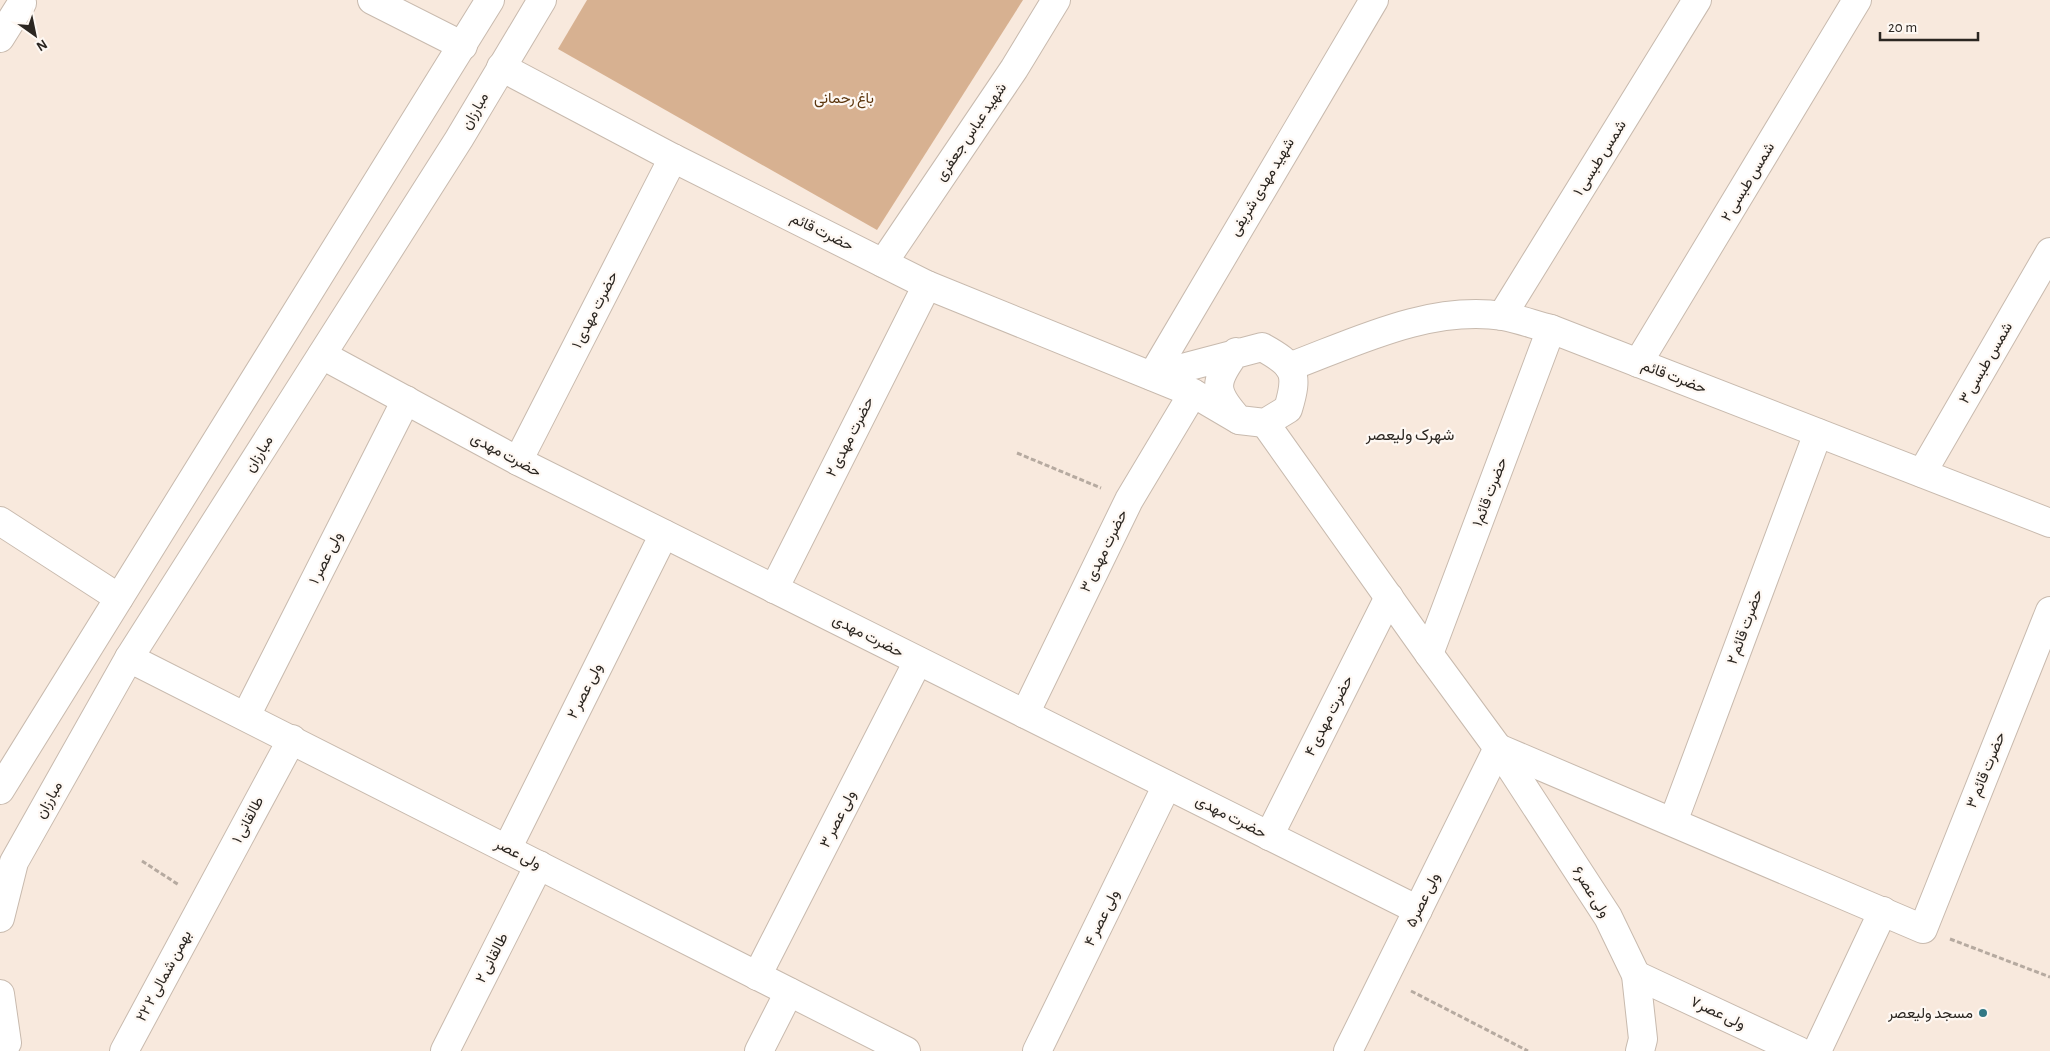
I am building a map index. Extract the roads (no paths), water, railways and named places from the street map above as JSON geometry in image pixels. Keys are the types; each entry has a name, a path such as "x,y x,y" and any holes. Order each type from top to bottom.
{"street":[{"name":"حضرت قائم","path":"372,0 463,46 673,158 927,285 1193,393 1252,421"},
{"path":"0,790 490,0"},
{"name":"مبارزان","path":"0,918 14,862 129,658 459,139 542,0"},
{"name":"شهید عباس جعفری","path":"883,263 1014,69 1056,0"},
{"name":"شهید مهدی شریفی","path":"1152,376 1374,0"},
{"name":"شمس طبسی ۱","path":"1502,316 1697,0"},
{"name":"شمس طبسی ۲","path":"1638,363 1857,0"},
{"path":"0,38 22,3"},
{"name":"حضرت مهدی ۱","path":"518,461 673,158"},
{"name":"شمس طبسی ۳","path":"1922,473 2050,252"},
{"name":"حضرت مهدی ۲","path":"774,589 927,285"},
{"name":"حضرت قائم","path":"1289,367 1409,323 1469,315 1502,316 1551,329 2050,523"},
{"name":"حضرت قائم۱","path":"1429,654 1551,329"},
{"path":"1152,376 1236,352 1262,347 1286,360 1295,384 1288,409 1252,421"},
{"path":"1236,352 1220,374 1221,400 1252,421 1389,597 1498,748 1883,911 1817,1051"},
{"name":"حضرت مهدی","path":"322,355 518,461 1418,910"},
{"name":"حضرت مهدی ۳","path":"1025,714 1129,500 1193,393"},
{"name":"ولی عصر ۱","path":"246,716 406,400"},
{"name":"حضرت قائم ۲","path":"1673,822 1818,433"},
{"path":"0,521 119,598"},
{"name":"ولی عصر ۲","path":"507,849 664,534"},
{"name":"حضرت مهدی ۴","path":"1269,836 1389,597"},
{"name":"حضرت قائم ۳","path":"1883,911 1923,929 2050,611"},
{"name":"ولی عصر","path":"129,658 906,1051"},
{"name":"ولی عصر ۳","path":"758,976 918,661"},
{"name":"طالقانی ۱","path":"205,902 292,739"},
{"name":"ولی عصر۵","path":"1348,1051 1498,748"},
{"name":"ولی عصر۶","path":"1498,748 1608,917 1636,975 1643,1039 1640,1051"},
{"name":"ولی عصر ۴","path":"1037,1051 1167,785"},
{"name":"طالقانی ۲","path":"445,1051 539,865"},
{"name":"۲۲ بهمن شمالی ۲","path":"124,1051 205,902"},
{"name":"ولی عصر۷","path":"1636,975 1799,1051"},
{"path":"759,1051 789,992"},
{"path":"0,994 6,1043"}],"place":[{"name":"مسجد ولیعصر","path":"1983,1013"}],"district":[{"name":"شهرک ولیعصر","path":"1410,435"}],"park label":[{"name":"باغ رحمانی","path":"844,98"}]}
